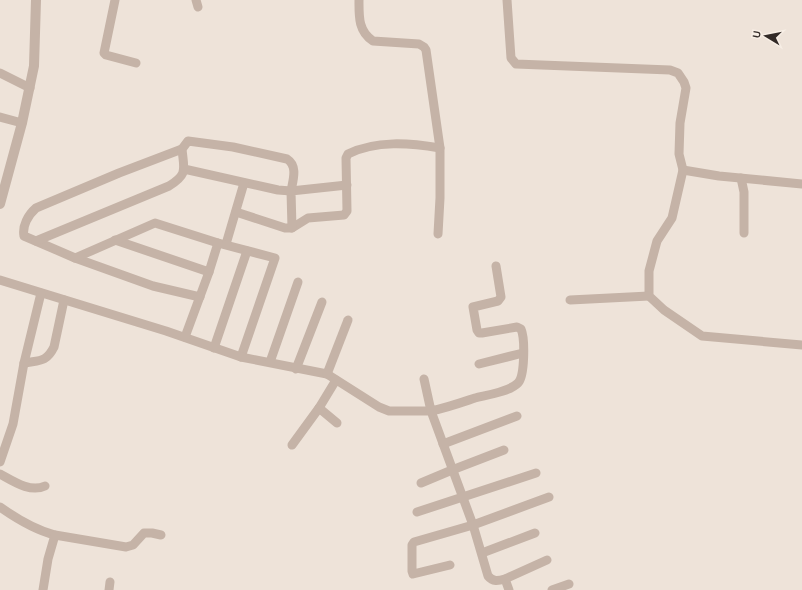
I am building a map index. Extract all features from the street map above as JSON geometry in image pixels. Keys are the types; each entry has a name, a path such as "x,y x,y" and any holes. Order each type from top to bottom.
{"street":[{"path":"1,198 22,123 34,66 36,0"},
{"path":"115,0 104,53 106,55 136,63"},
{"path":"359,0 360,25 367,37 373,40 419,44 424,47 440,148 438,234"},
{"path":"507,0 511,58 516,64 670,70 678,73 684,82 686,88 680,123 679,154 683,170 672,218 657,241 649,271 649,296"},
{"path":"0,73 30,88"},
{"path":"0,117 22,123"},
{"path":"200,297 153,286 75,258 24,236 23,230 29,216 36,208 182,149 188,141 233,147 288,159 292,162 294,168 291,191 292,228"},
{"path":"236,212 285,228 292,228 308,218 344,215 347,211 346,158 350,152 374,145 405,143 440,148"},
{"path":"36,240 169,186 180,180 184,169 182,149"},
{"path":"184,169 278,190 291,191 347,185"},
{"path":"683,170 802,184"},
{"path":"741,178 744,192 744,234"},
{"path":"185,337 209,272 236,212 244,183"},
{"path":"75,258 154,223 222,244 275,258 241,357"},
{"path":"115,240 209,272"},
{"path":"214,348 247,251"},
{"path":"0,280 185,337 241,357 327,374 379,408 389,411 431,411 512,387 518,383 520,379 523,353 522,331 519,328 479,333 473,307 498,301 500,298 496,266"},
{"path":"270,362 298,282"},
{"path":"0,462 13,424 24,363 41,292"},
{"path":"570,300 649,296 664,310 702,336 802,345"},
{"path":"24,363 45,360 51,353 54,347 64,300"},
{"path":"296,369 322,302"},
{"path":"327,374 348,320"},
{"path":"479,364 523,353"},
{"path":"424,379 431,411 473,525 488,576 491,580 497,581 547,560"},
{"path":"292,445 320,408 336,380"},
{"path":"320,408 337,423"},
{"path":"443,444 517,416"},
{"path":"422,483 504,450"},
{"path":"417,512 536,473"},
{"path":"0,474 24,486 38,488 45,486"},
{"path":"450,565 413,574 412,545 414,542 473,525 549,497"},
{"path":"0,507 15,518 47,533 55,535 126,547 133,545 144,533 161,535"},
{"path":"482,553 535,534"},
{"path":"43,590 48,559 55,535"},
{"path":"504,579 509,590"},
{"path":"552,590 569,584"}]}
